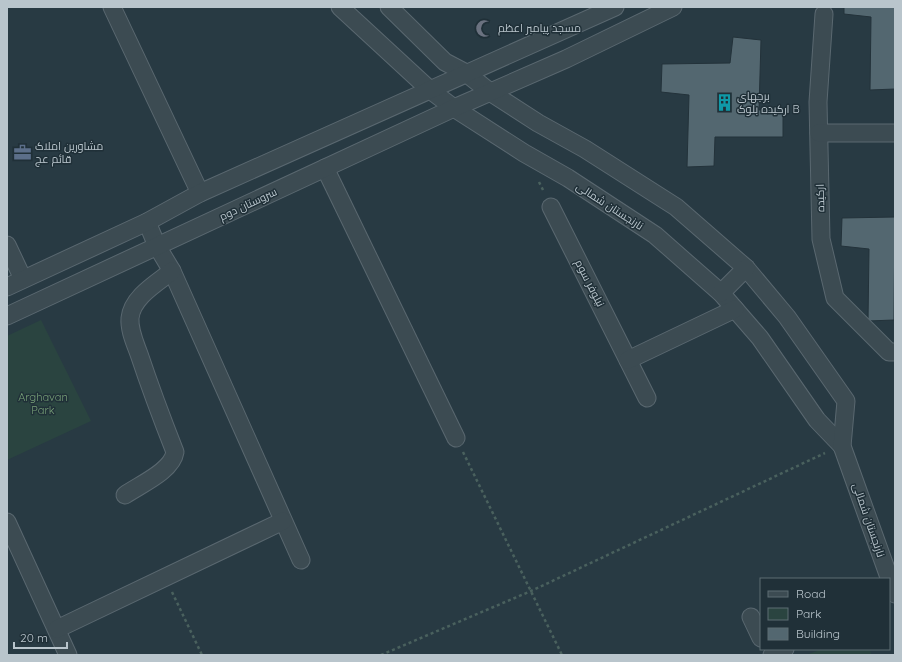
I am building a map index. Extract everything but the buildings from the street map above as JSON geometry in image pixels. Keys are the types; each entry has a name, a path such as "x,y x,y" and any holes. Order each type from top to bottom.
{"street":[{"path":"112,7 200,193"},
{"name":"نارنجستان شمالی","path":"340,7 430,90 454,108 524,153 568,178 655,235 721,292 760,338 817,420 842,446 889,578"},
{"name":"نارنجستان شمالی","path":"390,7 445,62 466,73 490,92 538,123 585,149 676,208 746,268 787,317 846,400 842,446"},
{"path":"7,287 147,222 200,193 466,73 551,37 615,7"},
{"name":"سروستان دوم","path":"7,316 454,108 566,59 673,7"},
{"name":"ارکیده","path":"824,14 818,102 820,239 835,298 889,352 895,352"},
{"path":"819,133 895,133"},
{"path":"325,168 456,438"},
{"name":"نیلوفر سوم","path":"551,207 647,398"},
{"path":"147,222 157,246 172,271 301,560"},
{"path":"7,245 23,279"},
{"path":"721,292 746,268"},
{"path":"125,495 168,467 174,459 175,452 148,380 131,328 130,317 141,297 172,271"},
{"path":"628,360 735,309"},
{"path":"57,629 283,521"},
{"path":"7,522 68,655"},
{"name":"نارنجستان شمالی","path":"890,580 895,594"},
{"path":"751,617 760,636"},
{"path":"771,655 783,650"}],"path":[{"path":"456,438 562,655"},
{"path":"381,655 531,591 842,446"},
{"path":"165,578 202,655"}],"green space":[{"name":"Arghavan Park","path":"41,320 91,421 7,460 7,336"},
{"path":"819,650 870,650 871,655 806,655"}],"place":[{"name":"مسجد پیامبر اعظم","path":"485,28"},
{"name":"برجهای ارکیده بلوک B","path":"724,102"},
{"name":"مشاورین املاک قائم‌‌‌‌‌‌‌ ‌‌‌‌‌‌‌عج","path":"22,152"}]}
